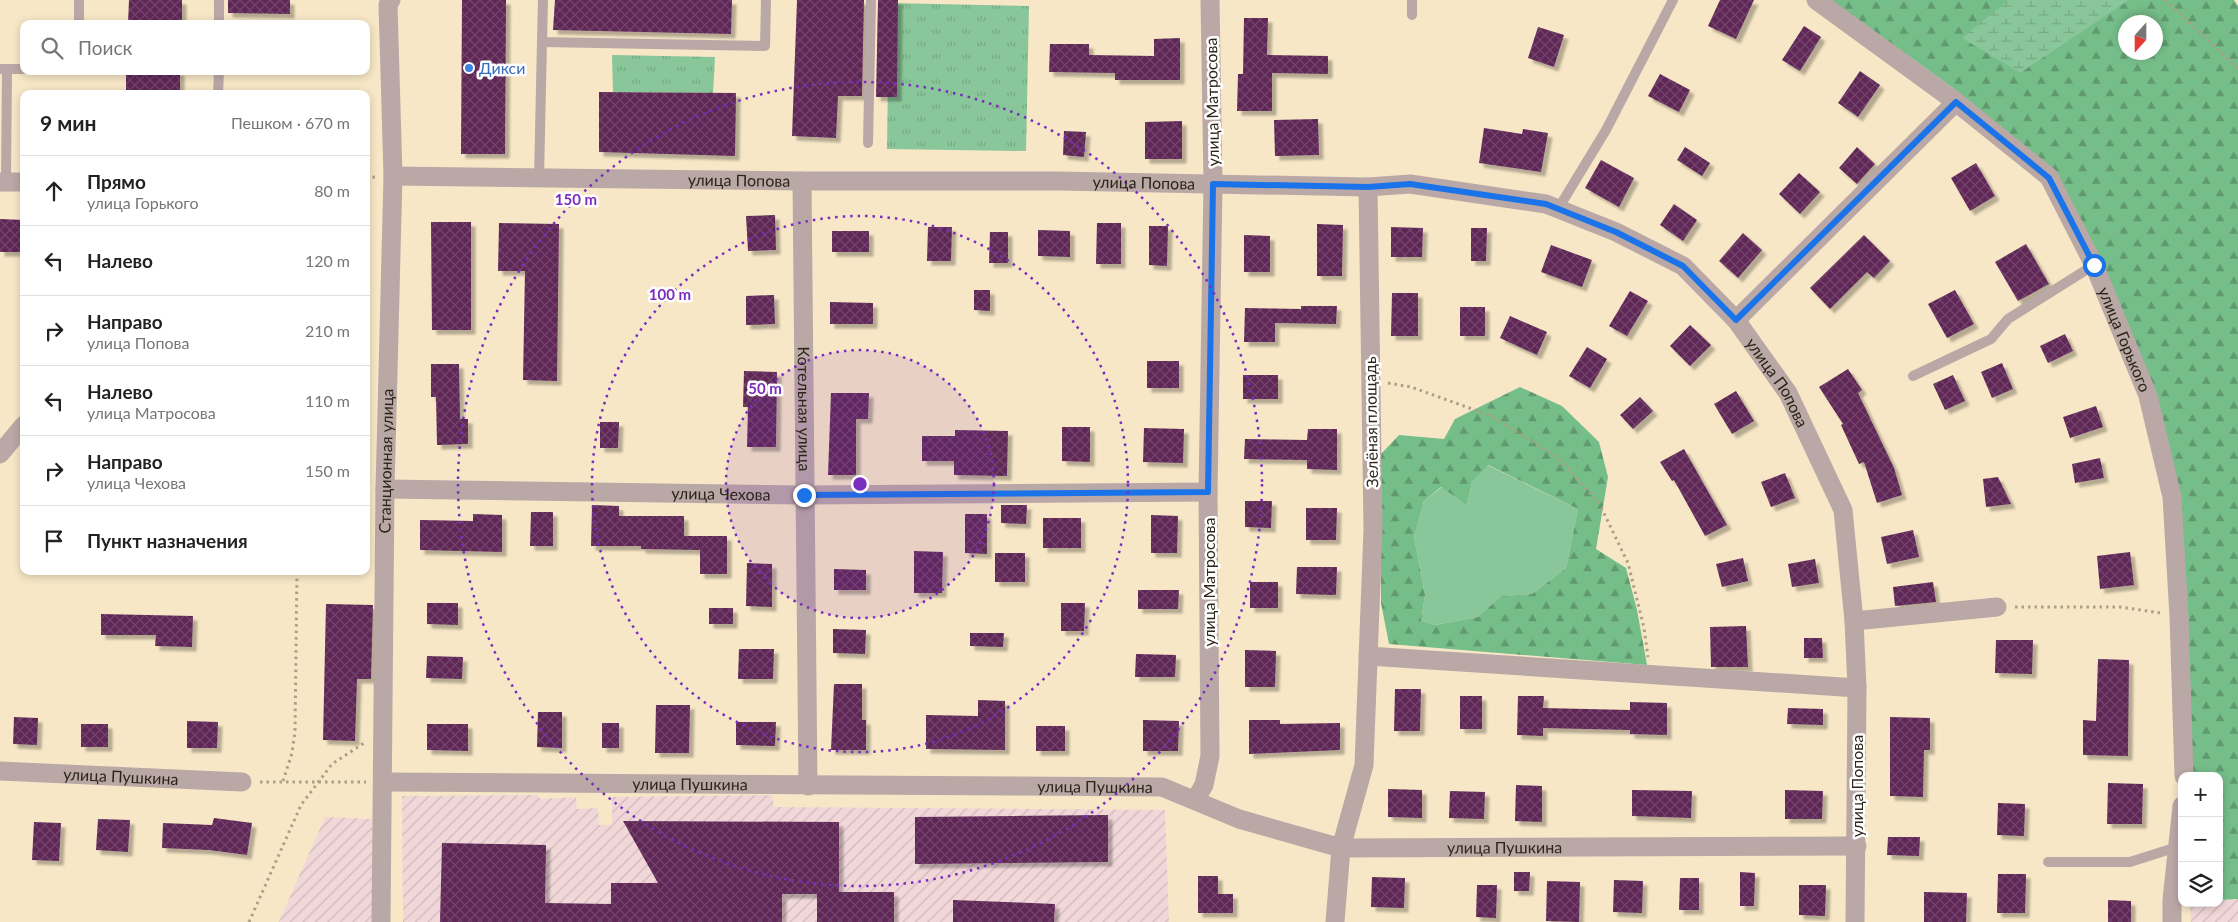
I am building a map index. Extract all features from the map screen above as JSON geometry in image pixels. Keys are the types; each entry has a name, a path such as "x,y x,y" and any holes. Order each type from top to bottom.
{"street":[{"name":"улица Матросова","path":"1195,800 1204,786 1210,756 1208,492 1213,184 1210,0"},
{"name":"улица Горького","path":"1816,0 1956,102 2049,178 2094,265 2148,396 2172,497 2179,616 2184,772"},
{"name":"Станционная улица","path":"382,922 385,489 393,176 389,2"},
{"path":"1736,320 1956,102"},
{"name":"улица Попова","path":"393,176 802,181 1059,181 1368,187 1410,184 1546,204 1616,232 1683,266 1736,320 1788,393 1843,510 1854,621 1857,688 1855,922"},
{"name":"Котельная улица","path":"802,181 808,786"},
{"name":"Зелёная площадь","path":"1335,922 1340,848 1364,765 1373,529 1368,187"},
{"path":"0,454 20,430"},
{"name":"улица Чехова","path":"385,489 804,495 1208,492"},
{"path":"1854,621 1997,607"},
{"path":"1368,656 1857,688"},
{"name":"улица Пушкина","path":"0,771 242,782"},
{"name":"улица Пушкина","path":"384,782 1162,787 1239,819 1340,848 1857,846"},
{"path":"2172,922 2172,900 2181,817"}],"lane":[{"path":"79,0 79,20"},
{"path":"219,20 220,0"},
{"path":"539,178 542,0"},
{"path":"542,42 765,46 766,0"},
{"path":"868,143 872,0"},
{"path":"1412,0 1412,16"},
{"path":"1558,209 1606,130 1673,0"},
{"path":"10,182 3,69 20,69"},
{"path":"218,90 219,75"},
{"path":"1913,376 1991,340 2008,319 2094,265"},
{"path":"2048,862 2130,862 2177,846"}],"path":[{"path":"2165,0 2238,68"},
{"path":"1371,380 1411,387 1489,415 1557,457 1599,504 1628,562 1644,628 1650,675"},
{"path":"283,781 292,753 295,731 297,575"},
{"path":"1997,607 2120,607 2179,616"},
{"path":"248,922 301,805 332,764 384,730"},
{"path":"242,782 384,782"}],"shaded area":[{"path":"537,795 541,799 576,797 577,809 598,808 599,825 612,825 612,797 772,795 774,807 1165,810 1169,922 403,922 402,796"},
{"path":"325,817 372,819 372,922 279,922"},
{"path":"2238,899 2238,922 2191,922 2190,907 2223,907 2223,900"}],"green space":[{"path":"1831,0 2234,0 2238,6 2238,899 2223,900 2223,772 2189,772 2174,491 2054,170 1953,88"},
{"path":"2008,0 2129,0 2020,73 1962,38"},
{"path":"889,3 1029,6 1026,151 887,149"},
{"path":"612,55 715,57 713,93 613,92"},
{"path":"1520,387 1562,406 1599,442 1608,477 1596,549 1626,568 1637,610 1647,665 1389,644 1381,603 1380,455 1399,435 1444,439 1455,419","holes":["1488,465 1578,509 1566,568 1532,594 1501,596 1478,617 1435,625 1421,621 1425,595 1414,537 1424,501 1441,487 1467,505 1472,482"]},
{"path":"1487,465 1578,509 1566,568 1532,594 1501,596 1478,617 1435,625 1421,621 1425,595 1414,537 1424,501 1442,487 1467,505 1472,482"}],"building":[{"path":"129,0 182,0 182,20 128,20"},
{"path":"228,0 290,0 290,14 228,13"},
{"path":"462,0 506,0 505,154 461,154"},
{"path":"555,0 732,0 731,34 553,30"},
{"path":"797,0 864,0 862,96 838,96 836,138 792,136"},
{"path":"878,0 898,0 897,97 876,97"},
{"path":"1720,0 1754,0 1736,39 1708,26"},
{"path":"1244,18 1268,18 1267,55 1328,56 1328,74 1272,73 1272,111 1237,111 1238,74 1243,74"},
{"path":"1804,26 1821,37 1800,71 1782,60"},
{"path":"1538,27 1564,35 1554,67 1528,58"},
{"path":"1180,38 1180,80 1115,80 1115,73 1049,72 1050,44 1089,44 1089,55 1154,56 1154,39"},
{"path":"1860,71 1880,85 1858,117 1838,103"},
{"path":"1660,74 1690,90 1679,112 1648,96"},
{"path":"126,75 180,75 180,90 126,90"},
{"path":"599,92 736,93 735,156 599,152"},
{"path":"1318,119 1319,155 1275,156 1274,120"},
{"path":"1182,121 1182,159 1145,159 1145,122"},
{"path":"1484,128 1522,134 1523,129 1548,133 1541,172 1479,163"},
{"path":"1064,131 1086,132 1084,157 1063,155"},
{"path":"1685,147 1710,163 1702,176 1677,160"},
{"path":"1857,147 1875,164 1857,184 1839,168"},
{"path":"1601,160 1634,178 1619,207 1585,188"},
{"path":"1976,163 1995,196 1970,211 1951,178"},
{"path":"1799,173 1820,192 1800,214 1779,194"},
{"path":"1674,204 1697,220 1683,241 1660,225"},
{"path":"775,215 776,250 748,251 746,216"},
{"path":"0,219 20,220 20,252 0,252"},
{"path":"431,222 471,222 471,330 432,330"},
{"path":"499,223 559,224 557,381 523,380 525,271 498,271"},
{"path":"1097,223 1121,223 1121,264 1096,264"},
{"path":"1317,224 1343,225 1342,276 1317,276"},
{"path":"1149,226 1168,226 1167,266 1149,265"},
{"path":"928,227 952,227 951,261 927,261"},
{"path":"1391,227 1423,228 1422,257 1391,257"},
{"path":"1471,228 1487,228 1486,261 1471,261"},
{"path":"1038,230 1070,231 1070,257 1038,256"},
{"path":"832,231 869,231 869,252 832,252"},
{"path":"990,232 1008,232 1008,263 989,263"},
{"path":"1743,233 1762,250 1738,278 1719,261"},
{"path":"1244,235 1270,236 1270,272 1244,272"},
{"path":"1864,235 1890,261 1874,278 1867,272 1830,309 1810,288"},
{"path":"2026,244 2049,284 2018,301 1995,262"},
{"path":"1551,245 1592,260 1582,287 1541,272"},
{"path":"974,290 990,290 990,311 974,310"},
{"path":"1955,290 1974,324 1947,338 1928,304"},
{"path":"1630,291 1648,301 1627,336 1609,326"},
{"path":"1392,293 1418,293 1418,336 1391,336"},
{"path":"774,295 775,324 746,325 746,296"},
{"path":"830,302 873,303 873,324 830,324"},
{"path":"1301,306 1337,306 1336,324 1275,323 1275,342 1244,342 1245,308 1301,309"},
{"path":"1460,307 1485,307 1485,336 1460,336"},
{"path":"1510,316 1547,332 1537,355 1500,338"},
{"path":"1690,325 1711,345 1690,366 1670,346"},
{"path":"2065,334 2073,351 2048,363 2040,346"},
{"path":"1587,347 1607,359 1590,388 1569,376"},
{"path":"1147,361 1179,361 1179,388 1147,388"},
{"path":"2002,363 2013,389 1992,398 1981,372"},
{"path":"431,364 459,364 460,419 468,419 468,444 437,445 436,397 431,397"},
{"path":"1848,369 1862,390 1858,393 1894,468 1902,495 1877,503 1864,462 1859,464 1841,425 1843,424 1819,387"},
{"path":"744,371 777,372 776,447 747,447 748,407 743,407"},
{"path":"1243,375 1278,375 1278,399 1243,399"},
{"path":"1953,375 1965,401 1945,410 1933,384"},
{"path":"1736,391 1754,421 1732,434 1714,404"},
{"path":"831,393 869,393 868,419 856,419 856,475 828,475"},
{"path":"1640,397 1653,411 1633,429 1620,415"},
{"path":"2096,406 2103,427 2070,438 2063,417"},
{"path":"600,422 619,422 618,448 600,448"},
{"path":"1062,427 1090,427 1090,462 1062,461"},
{"path":"1144,428 1184,429 1183,463 1143,462"},
{"path":"1308,429 1337,429 1337,470 1307,469 1307,460 1244,459 1245,439 1307,440"},
{"path":"955,430 1008,431 1007,476 954,475 954,461 922,461 922,436 955,436"},
{"path":"1684,449 1727,525 1705,536 1674,480 1672,481 1660,462"},
{"path":"2100,458 2104,478 2075,483 2072,464"},
{"path":"1785,473 1795,498 1771,507 1761,482"},
{"path":"1998,477 2011,504 1986,507 1983,479"},
{"path":"1245,501 1272,501 1271,528 1245,527"},
{"path":"592,505 619,506 619,516 684,516 684,536 727,536 727,574 700,574 700,550 641,549 641,546 591,546"},
{"path":"1001,505 1027,505 1026,524 1001,523"},
{"path":"1306,508 1337,508 1336,540 1306,540"},
{"path":"531,512 553,512 553,546 530,546"},
{"path":"473,514 502,515 502,552 420,550 420,520 473,521"},
{"path":"965,514 987,514 987,554 965,553"},
{"path":"1151,515 1178,516 1177,553 1151,553"},
{"path":"1043,518 1081,518 1081,548 1043,548"},
{"path":"1913,530 1919,557 1887,564 1881,537"},
{"path":"914,551 943,552 942,593 914,593"},
{"path":"2130,552 2134,585 2100,589 2097,556"},
{"path":"995,553 1025,553 1025,582 995,582"},
{"path":"1743,558 1748,581 1722,587 1716,564"},
{"path":"1815,559 1819,583 1792,587 1788,564"},
{"path":"747,563 772,564 772,607 746,606"},
{"path":"1297,567 1337,567 1336,595 1296,594"},
{"path":"834,569 866,570 866,590 834,590"},
{"path":"1250,582 1278,582 1278,608 1250,608"},
{"path":"1933,582 1936,602 1895,606 1893,587"},
{"path":"1138,590 1179,590 1178,609 1138,609"},
{"path":"427,603 458,603 458,625 427,624"},
{"path":"1061,603 1085,603 1084,631 1061,631"},
{"path":"326,604 373,605 371,679 357,679 355,741 323,740"},
{"path":"709,608 733,608 733,624 709,624"},
{"path":"101,614 193,616 192,647 155,646 156,635 101,635"},
{"path":"1746,626 1748,667 1711,667 1710,627"},
{"path":"833,629 866,630 865,654 833,653"},
{"path":"970,633 1004,633 1003,647 970,646"},
{"path":"1804,638 1822,638 1823,658 1804,658"},
{"path":"1996,640 2033,640 2032,674 1995,673"},
{"path":"739,649 774,649 773,679 738,679"},
{"path":"1245,650 1276,651 1275,687 1245,687"},
{"path":"1136,654 1176,655 1175,677 1135,677"},
{"path":"427,656 463,657 462,679 426,678"},
{"path":"2098,659 2129,660 2128,756 2083,755 2083,720 2096,721"},
{"path":"834,684 862,684 862,720 866,720 866,750 831,750"},
{"path":"1395,689 1421,689 1420,731 1394,731"},
{"path":"1460,696 1482,696 1482,729 1460,729"},
{"path":"1518,696 1544,696 1543,708 1630,710 1630,702 1667,703 1667,735 1630,734 1630,730 1543,728 1543,736 1517,735"},
{"path":"978,700 1005,701 1005,750 926,749 926,715 978,716"},
{"path":"656,705 690,705 689,753 655,753"},
{"path":"1788,708 1823,709 1823,725 1787,724"},
{"path":"538,712 562,712 562,748 537,747"},
{"path":"14,717 38,718 37,745 13,744"},
{"path":"1890,717 1930,718 1930,750 1924,750 1923,797 1890,796"},
{"path":"1143,720 1179,721 1178,751 1143,751"},
{"path":"1249,720 1280,720 1280,724 1340,723 1340,750 1249,754"},
{"path":"187,721 218,722 217,748 187,748"},
{"path":"736,722 776,722 775,746 736,745"},
{"path":"602,723 619,723 619,748 602,748"},
{"path":"81,724 108,724 108,747 81,747"},
{"path":"427,724 468,724 468,751 427,750"},
{"path":"1036,726 1065,726 1065,751 1036,751"},
{"path":"2108,783 2143,784 2142,824 2107,824"},
{"path":"1516,785 1542,786 1542,822 1515,821"},
{"path":"1388,789 1422,790 1422,818 1388,817"},
{"path":"1632,790 1692,791 1691,818 1632,816"},
{"path":"1785,790 1823,791 1822,819 1785,819"},
{"path":"1450,791 1485,792 1484,819 1449,818"},
{"path":"1998,803 2025,804 2024,836 1997,835"},
{"path":"1108,815 1108,862 915,864 915,817"},
{"path":"214,818 252,823 247,855 209,850 162,848 163,823 212,825"},
{"path":"98,819 130,820 128,852 96,850"},
{"path":"623,821 839,822 839,892 894,892 894,922 817,922 817,894 782,894 782,922 440,922 442,843 546,845 545,903 611,904 611,883 658,883"},
{"path":"34,822 61,823 59,861 32,860"},
{"path":"1888,837 1920,837 1919,856 1887,855"},
{"path":"1514,872 1530,872 1529,891 1514,891"},
{"path":"1740,872 1755,873 1754,906 1740,906"},
{"path":"1998,874 2026,874 2025,913 1997,913"},
{"path":"1198,876 1218,876 1218,894 1233,894 1233,913 1198,913"},
{"path":"1372,877 1405,878 1404,908 1371,907"},
{"path":"1680,878 1699,878 1699,910 1679,910"},
{"path":"1614,880 1643,881 1642,913 1613,912"},
{"path":"1547,881 1580,882 1579,922 1546,921"},
{"path":"1477,885 1497,885 1496,918 1476,917"},
{"path":"1799,885 1826,885 1825,916 1799,915"},
{"path":"1924,892 1967,893 1966,922 1924,922"},
{"path":"953,900 1055,904 1054,922 953,922"},
{"path":"2108,900 2131,901 2131,922 2108,922"}],"place":[{"name":"Дикси","path":"469,68"}],"route":[{"path":"804,495 1208,492 1213,184 1368,187 1410,184 1546,204 1616,232 1683,266 1736,320 1956,102 2049,178 2094,265"}]}
